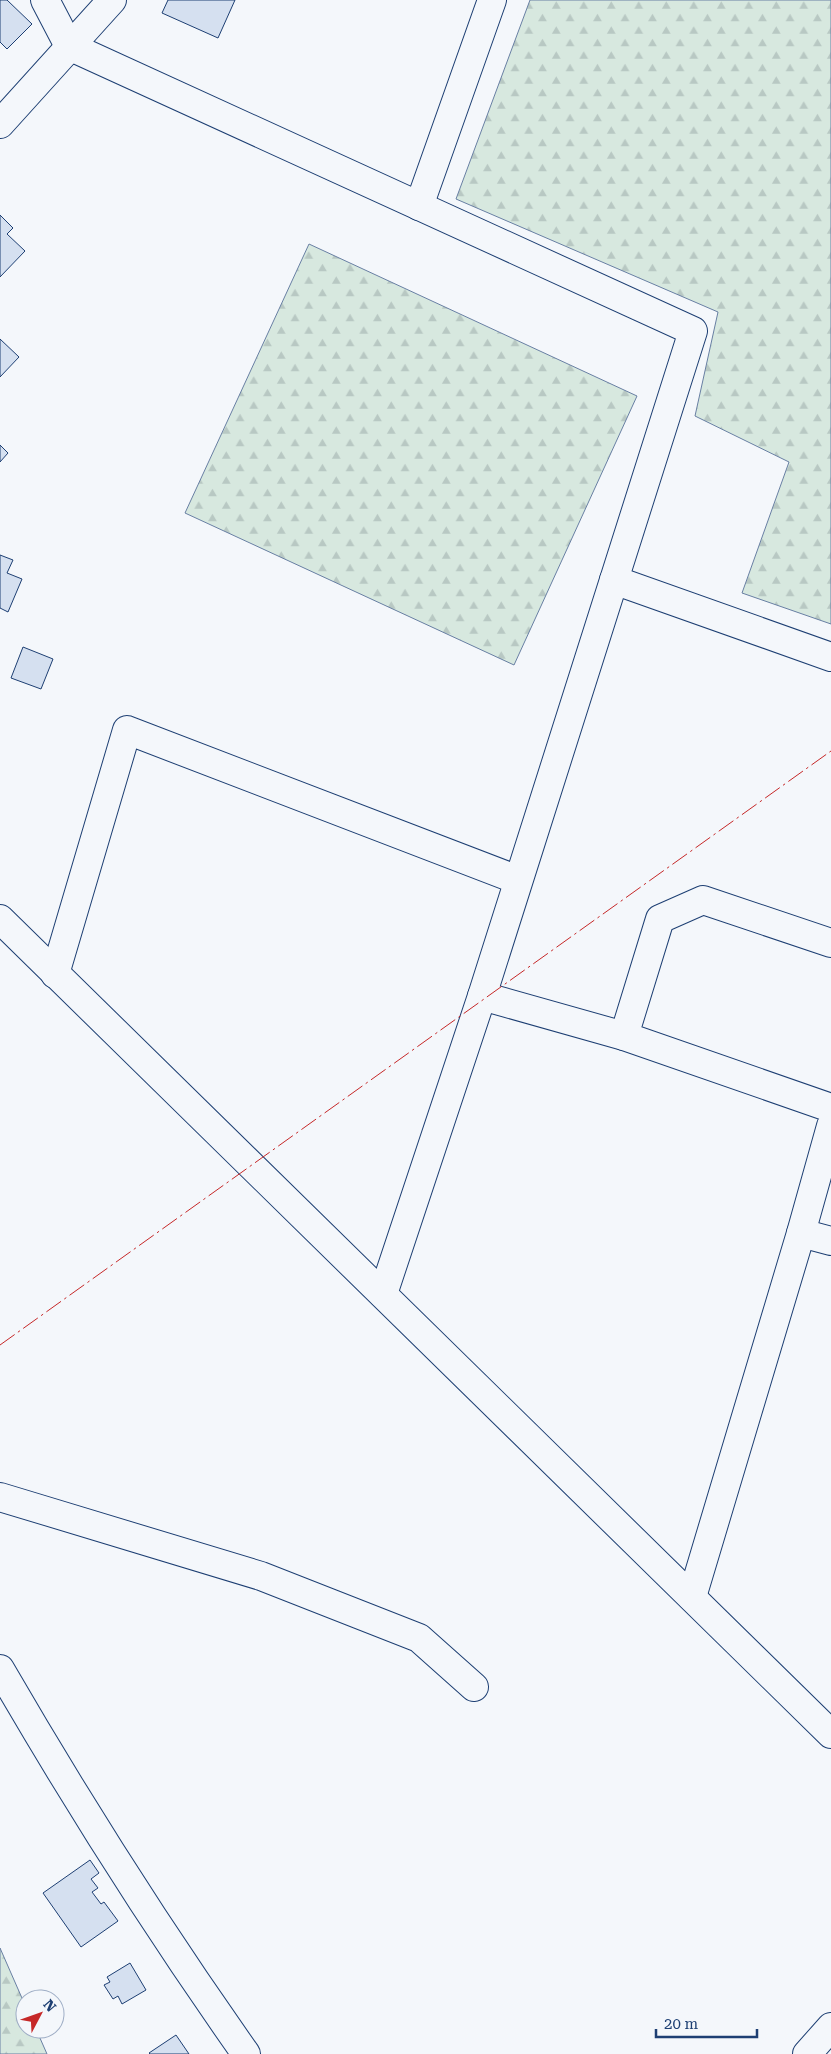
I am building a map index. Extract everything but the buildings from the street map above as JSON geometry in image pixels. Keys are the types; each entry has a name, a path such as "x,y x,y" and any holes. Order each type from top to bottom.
{"street":[{"path":"45,0 69,46 693,331 482,996 383,1294"},
{"path":"0,124 112,0"},
{"path":"419,206 492,0"},
{"path":"614,580 831,657"},
{"path":"56,974 127,730 518,880"},
{"path":"624,1036 660,919 703,900 831,943"},
{"path":"0,919 831,1734"},
{"path":"482,996 624,1036 831,1108"},
{"path":"692,1597 831,1126"},
{"path":"801,1232 831,1241"},
{"path":"0,1497 261,1576 419,1638 474,1687"},
{"path":"0,1669 62,1776 137,1896 246,2054"},
{"path":"807,2054 831,2027"}],"green space":[{"path":"530,0 831,0 831,624 742,593 789,462 695,416 718,312 456,199"},
{"path":"309,244 637,396 514,665 185,513"},
{"path":"0,1948 18,1989 15,1989 15,2039 40,2039 47,2054 0,2054"}],"power":[{"path":"0,1345 831,751"}]}
